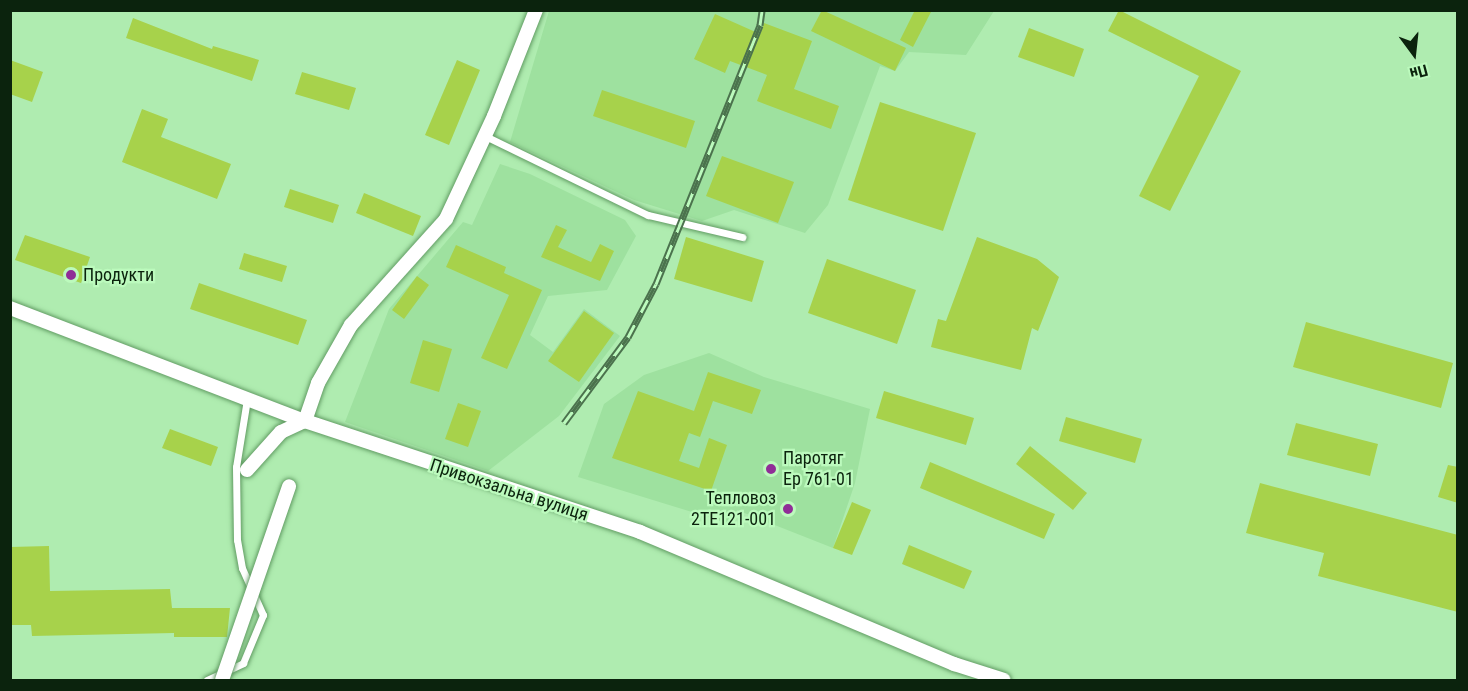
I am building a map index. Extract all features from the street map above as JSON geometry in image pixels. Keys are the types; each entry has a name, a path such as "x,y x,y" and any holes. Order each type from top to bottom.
{"street":[{"path":"247,470 281,432 304,421 318,383 351,325 446,219 485,136 536,10"},
{"name":"Привокзальна вулиця","path":"10,308 304,421 640,532 1004,681"},
{"path":"222,681 223,668 290,486"}],"lane":[{"path":"485,136 648,215 742,237"},
{"path":"207,681 243,663 263,615 242,568 237,540 236,467 247,399"}],"shaded area":[{"path":"549,11 994,11 966,55 909,52 895,71 880,66 828,205 805,233 734,210 702,221 634,200 510,142"},
{"path":"500,164 530,174 625,220 636,236 607,290 548,296 530,335 553,352 584,309 620,336 559,416 488,471 345,422 389,309 463,222 472,225"},
{"path":"709,353 764,377 870,409 855,483 833,548 737,510 731,524 578,477 604,404 644,375"}],"building":[{"path":"822,10 906,48 895,71 811,31"},
{"path":"915,10 932,10 913,47 900,40"},
{"path":"1119,10 1241,71 1170,211 1139,196 1199,76 1108,31"},
{"path":"715,14 760,34 764,23 812,41 794,89 839,106 831,129 757,101 767,75 730,61 725,73 694,59"},
{"path":"133,18 212,49 213,46 259,60 252,81 126,38"},
{"path":"1029,28 1084,49 1074,77 1018,57"},
{"path":"10,60 43,72 32,102 10,94"},
{"path":"457,60 480,70 449,145 425,135"},
{"path":"302,72 356,88 349,110 295,94"},
{"path":"602,90 695,121 686,148 593,116"},
{"path":"880,102 976,133 943,231 848,200"},
{"path":"142,109 168,119 161,137 231,164 217,199 122,162"},
{"path":"722,156 794,182 778,223 706,196"},
{"path":"290,189 339,205 333,223 284,207"},
{"path":"364,193 421,216 413,236 356,213"},
{"path":"556,225 567,230 558,247 591,262 600,244 614,251 600,281 541,257"},
{"path":"25,235 90,257 81,283 15,260"},
{"path":"686,237 764,261 752,302 674,279"},
{"path":"977,237 1037,259 1059,277 1038,331 1032,328 1021,370 931,347 938,319 946,321"},
{"path":"456,245 506,267 504,273 542,290 507,369 481,358 509,295 446,267"},
{"path":"244,253 287,266 282,282 239,269"},
{"path":"827,259 916,290 897,344 808,313"},
{"path":"417,276 429,285 404,319 392,310"},
{"path":"199,283 307,320 298,345 190,309"},
{"path":"584,311 614,333 579,382 548,361"},
{"path":"1306,322 1453,363 1441,408 1293,367"},
{"path":"423,340 452,349 439,392 410,383"},
{"path":"708,372 761,390 752,414 713,401 700,437 689,433 679,461 699,468 709,438 727,445 711,491 612,458 638,391 694,411"},
{"path":"884,391 974,418 966,445 876,418"},
{"path":"458,403 481,411 468,447 445,439"},
{"path":"1066,417 1142,439 1135,463 1059,441"},
{"path":"1296,423 1378,444 1370,476 1287,455"},
{"path":"170,429 218,447 211,466 162,448"},
{"path":"1030,446 1087,493 1073,510 1016,464"},
{"path":"930,462 1055,514 1044,539 920,488"},
{"path":"1448,465 1458,467 1458,503 1438,497"},
{"path":"1260,483 1458,535 1458,612 1318,576 1324,553 1246,533"},
{"path":"852,502 871,510 852,555 833,548"},
{"path":"909,545 972,571 964,589 902,564"},
{"path":"49,546 50,591 170,589 172,608 230,608 227,637 174,637 174,633 32,636 31,625 10,625 10,547"}],"railway":[{"path":"564,423 628,337 656,284 760,25 762,10"}],"place":[{"name":"Продукти","path":"71,275"},
{"name":"Паротяг Ер 761-01","path":"771,469"},
{"name":"Тепловоз 2ТЕ121-001","path":"788,509"}]}
